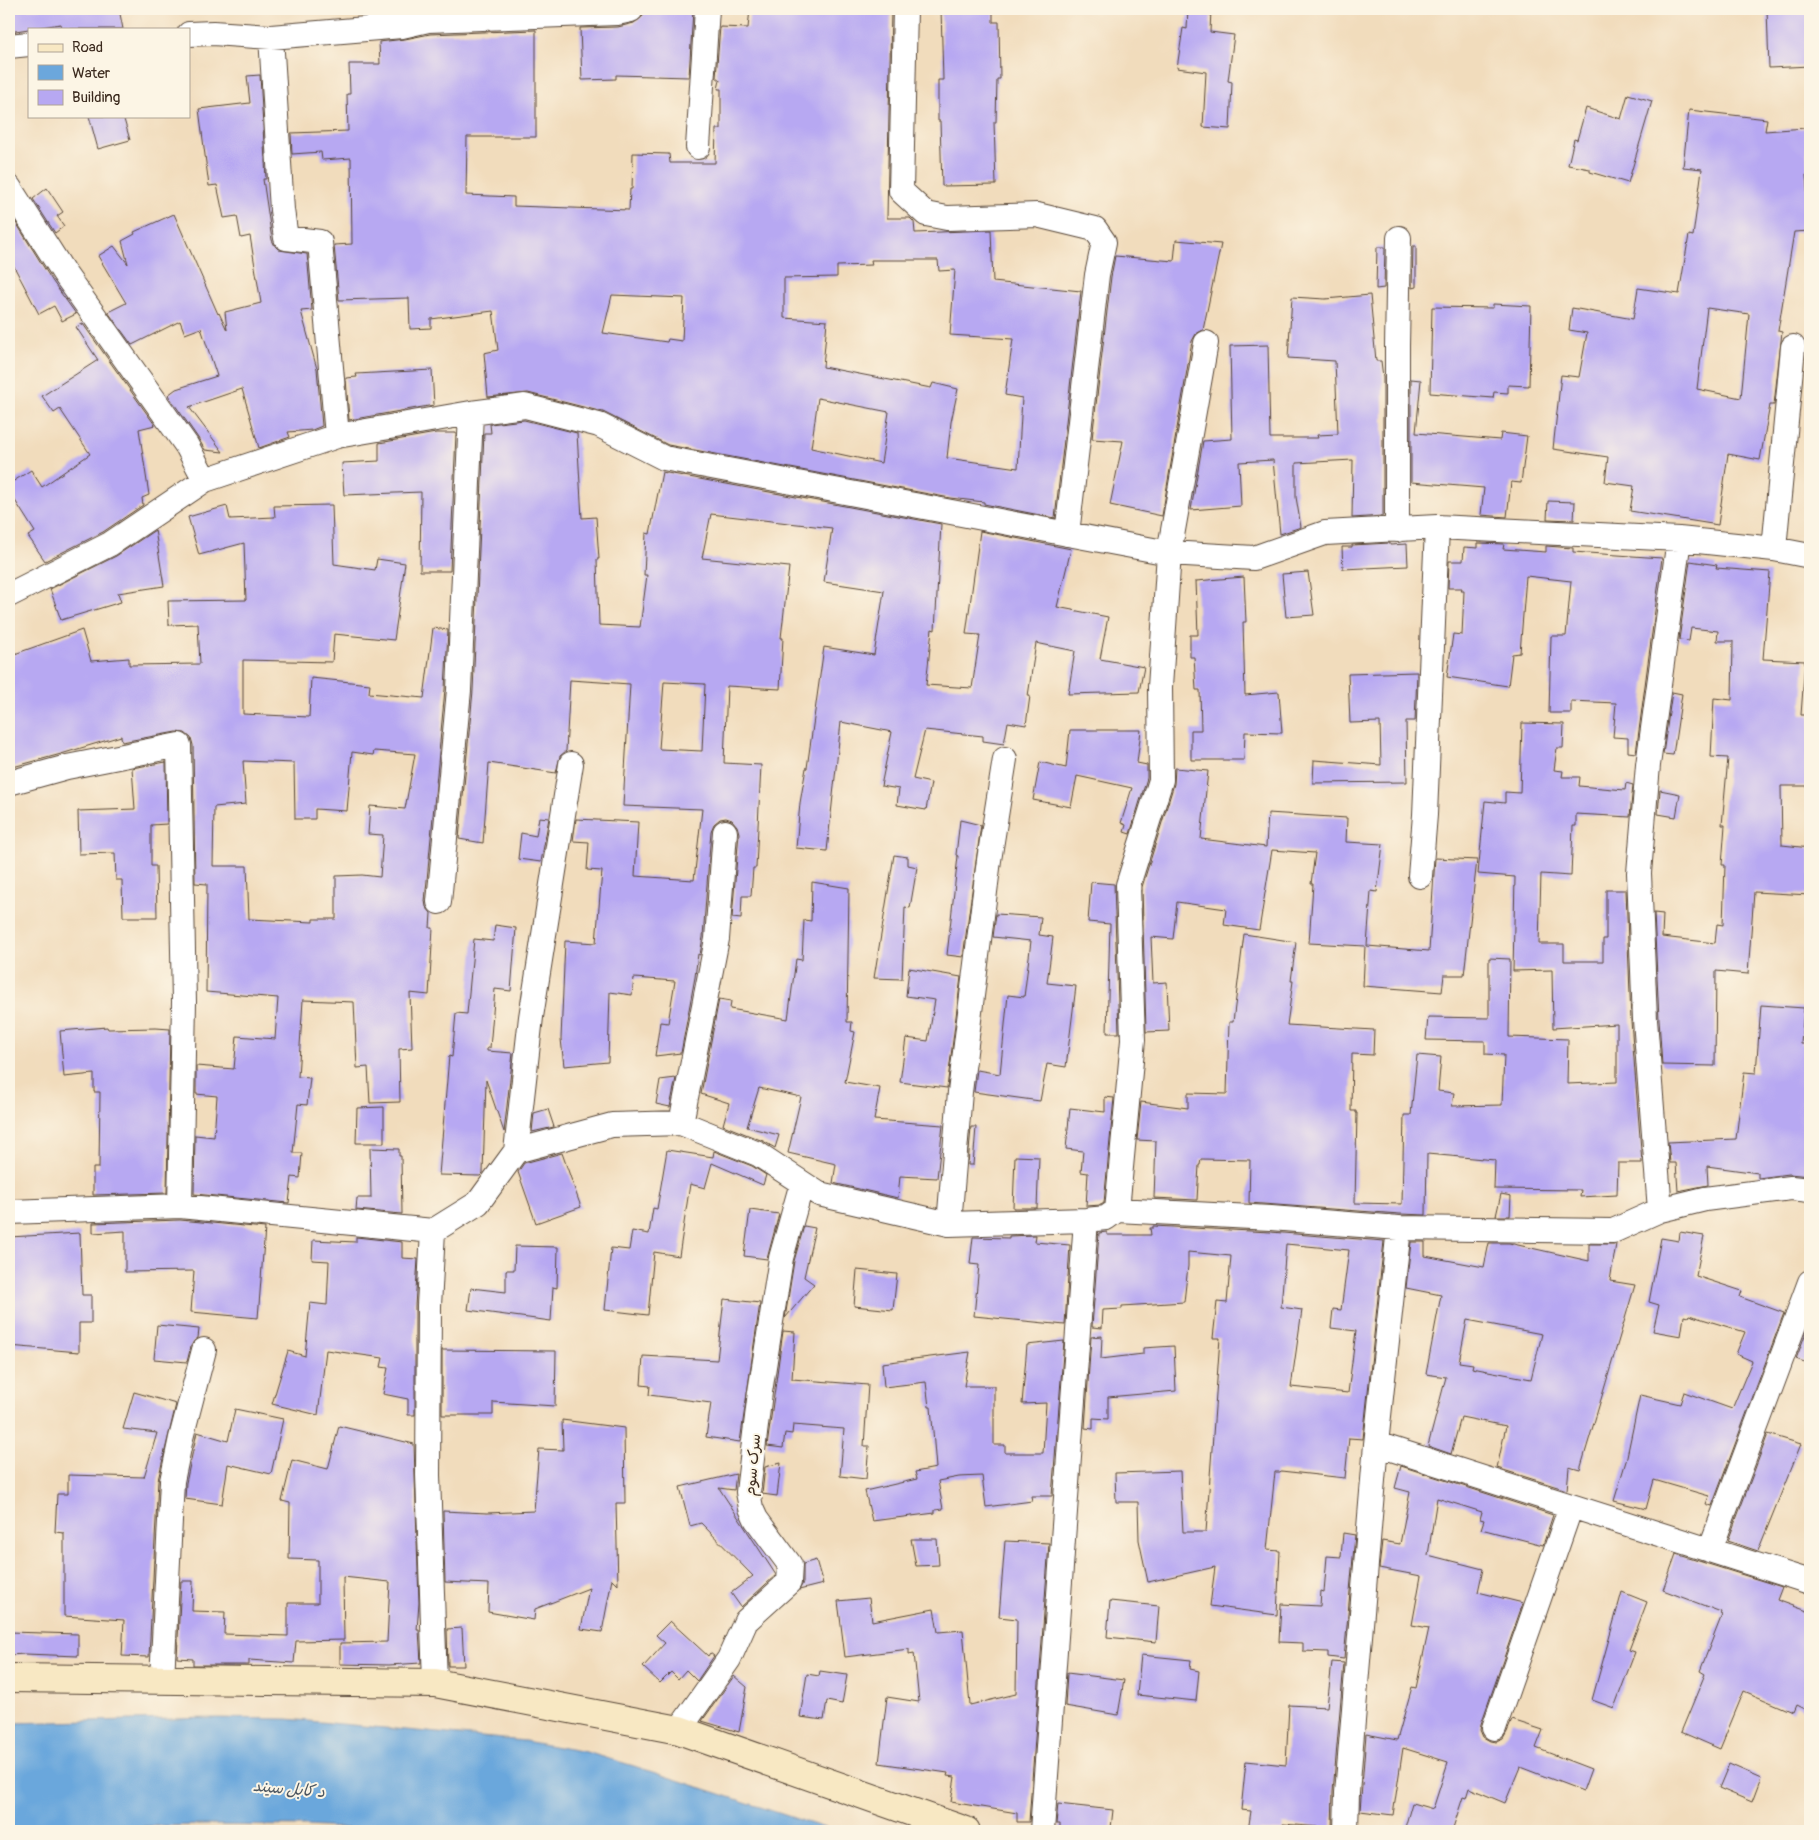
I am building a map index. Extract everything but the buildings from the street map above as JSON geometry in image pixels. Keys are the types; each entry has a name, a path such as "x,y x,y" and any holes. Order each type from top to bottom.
{"street":[{"path":"190,34 213,33 271,37 401,17 428,20 617,13 631,9"},
{"path":"698,147 707,9"},
{"path":"904,9 901,190 926,214 947,218 1037,215 1094,229 1104,242 1097,275 1067,534"},
{"path":"271,37 282,210 286,238 320,242 337,436"},
{"path":"9,46 28,44"},
{"path":"9,187 64,272 187,446 205,480"},
{"path":"1396,530 1399,238"},
{"path":"1117,1210 1133,1040 1128,885 1161,780 1160,686 1169,553 1206,343"},
{"path":"1774,549 1793,347"},
{"path":"9,595 110,544 205,480 337,436 470,413 524,406 599,425 664,458 1169,553 1254,558 1325,534 1437,527 1679,539 1774,549 1810,556"},
{"path":"439,902 459,690 470,413"},
{"path":"1420,876 1426,805 1437,527"},
{"path":"1660,1210 1645,1020 1639,873 1648,765 1679,539"},
{"path":"9,783 67,767 178,745 184,1002 180,1206"},
{"path":"949,1224 960,1092 989,860 1005,759"},
{"path":"9,1212 180,1206 433,1231 478,1203 516,1151 531,1017 571,764"},
{"path":"681,1123 717,940 724,832"},
{"path":"516,1151 612,1125 681,1123 758,1154 819,1194 949,1224 1086,1220 1106,1218 1117,1210 1399,1228 1613,1231 1660,1210 1705,1199 1791,1188 1810,1190"},
{"name":"سرک سوم","path":"679,1730 729,1659 746,1621 790,1582 790,1566 756,1519 750,1508 748,1492 760,1392 782,1258 802,1183"},
{"path":"1042,1831 1086,1220"},
{"path":"1346,1831 1348,1783 1376,1444 1399,1228"},
{"path":"433,1231 428,1475 435,1683"},
{"path":"1710,1550 1810,1282"},
{"path":"162,1680 172,1481 204,1350"},
{"path":"1376,1444 1810,1582"},
{"path":"1494,1728 1572,1506"},
{"path":"9,1678 435,1683 679,1730 966,1831"}],"water":[{"name":"د کابل سيند","path":"212,1718 287,1719 525,1741 586,1752 834,1831 396,1831 306,1826 206,1825 9,1829 9,1723"}]}
